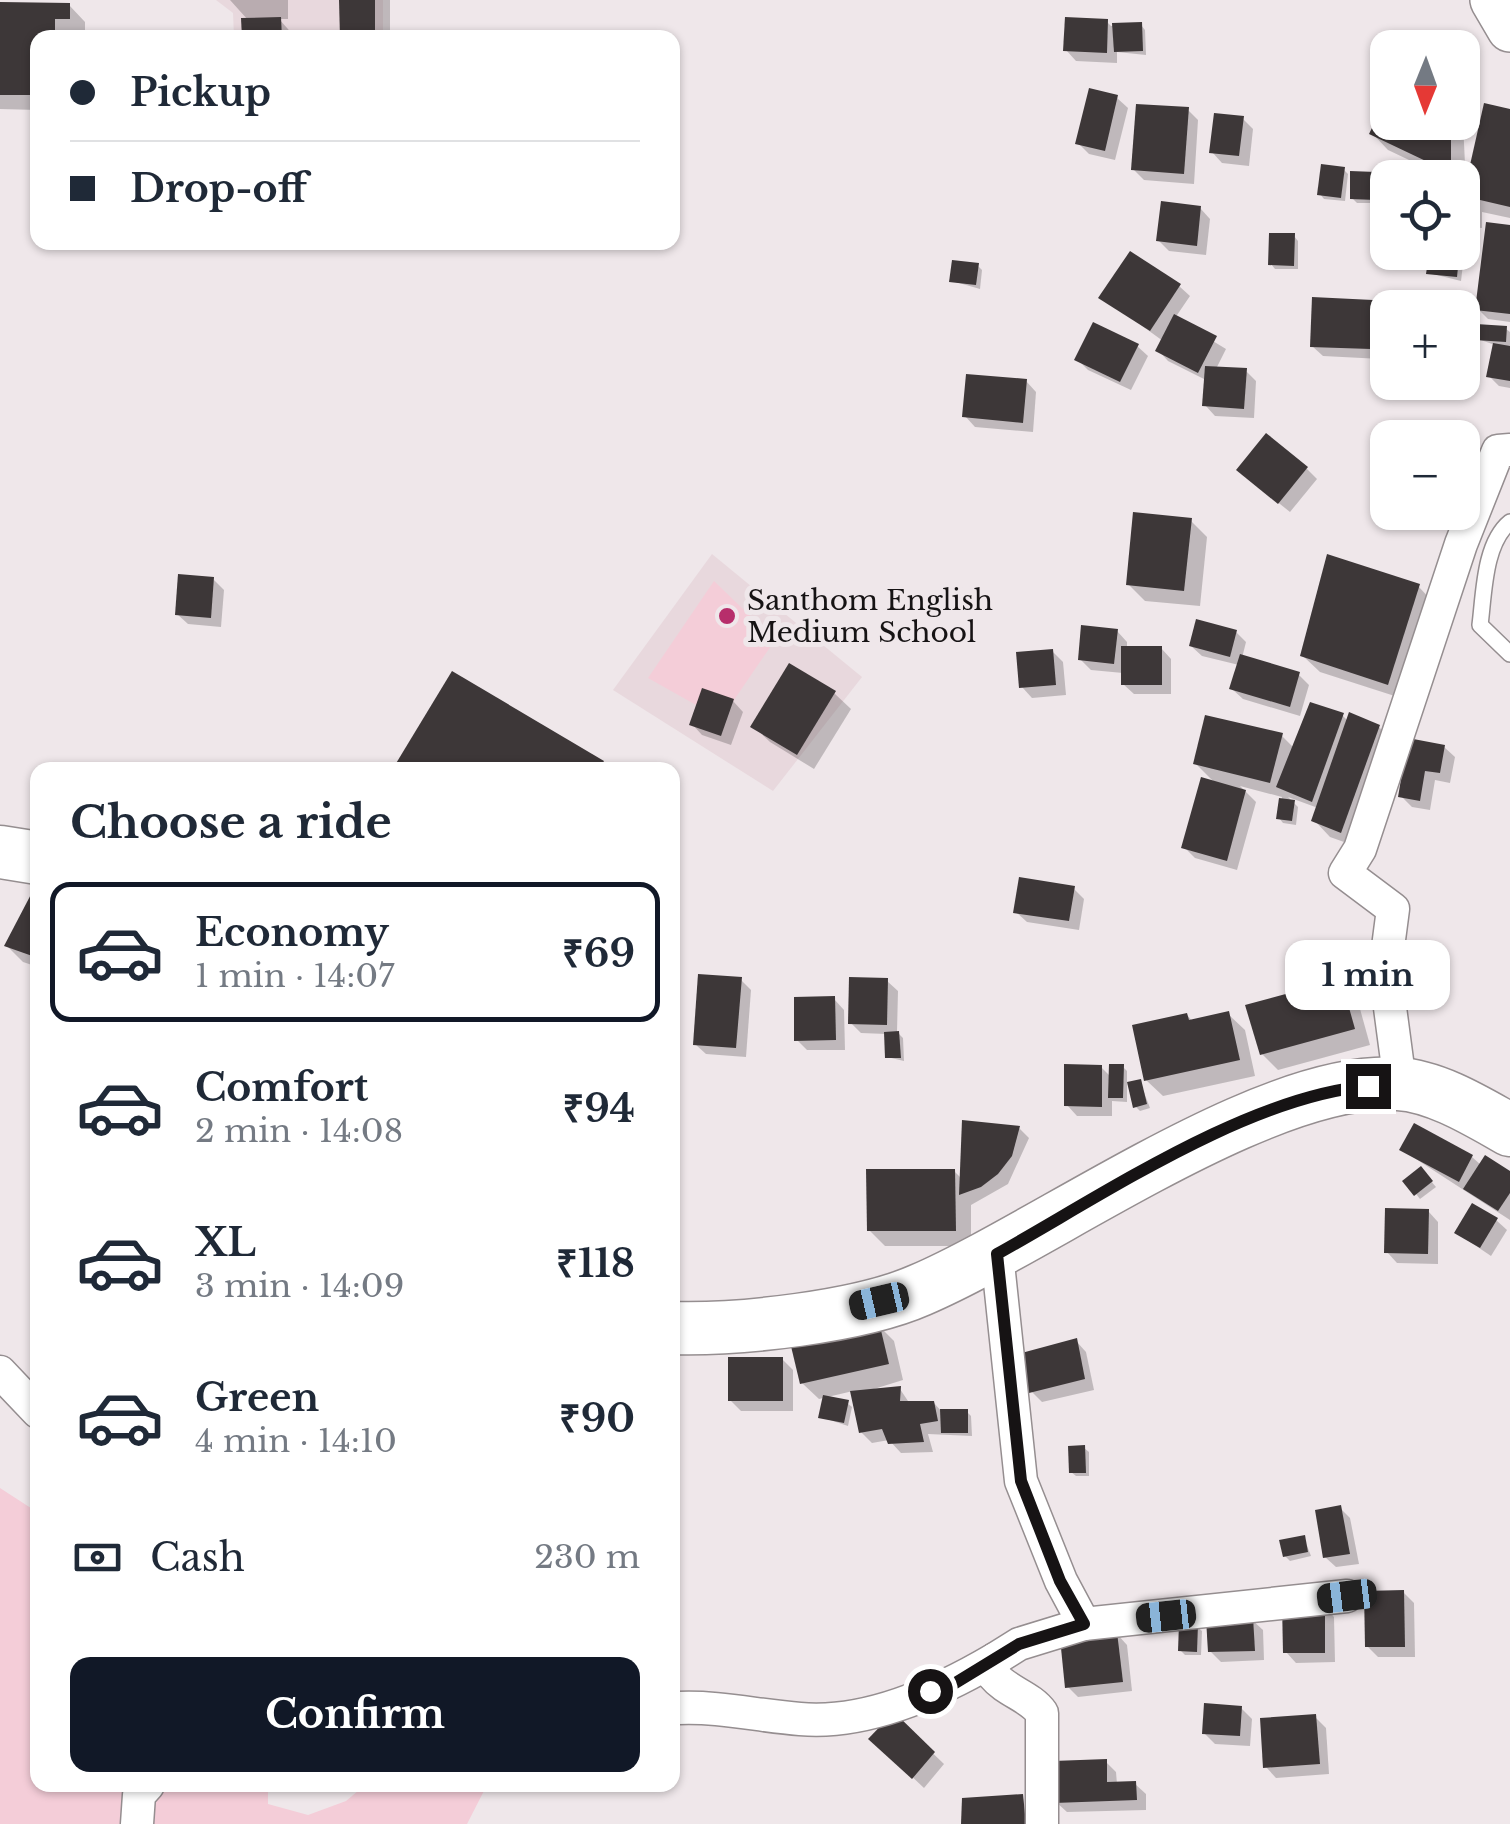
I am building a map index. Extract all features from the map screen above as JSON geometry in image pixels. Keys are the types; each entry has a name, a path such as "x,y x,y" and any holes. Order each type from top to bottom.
{"highway":[{"path":"0,852 30,857"},
{"path":"680,1327 807,1318 915,1292 997,1254 1242,1122 1335,1089 1400,1083 1470,1108 1510,1130"}],"main road":[{"path":"1493,0 1510,30"}],"street":[{"path":"1400,1083 1384,970 1393,909 1346,873 1360,849 1461,544 1498,451 1510,450"},
{"path":"997,1254 1021,1481 1060,1581 1084,1624"},
{"path":"0,1372 30,1404"},
{"path":"680,1708 802,1720 847,1719 952,1685 1019,1644 1084,1624 1347,1596"},
{"path":"995,1660 993,1675 1004,1688 1036,1705 1042,1713 1042,1824"},
{"path":"137,1824 142,1792"}],"lane":[{"path":"1510,522 1500,530 1488,571 1480,625 1510,654"}],"shaded area":[{"path":"216,0 383,0 383,30 234,30 233,13"},
{"name":"Santhom English Medium School","path":"712,554 862,677 773,791 613,690"},
{"path":"714,581 775,640 721,719 648,678"},
{"path":"0,1488 30,1507 30,1792 268,1792 268,1804 308,1815 346,1801 357,1792 483,1792 467,1824 0,1824"}],"building":[{"path":"339,0 375,0 375,30 340,30"},
{"path":"0,2 70,3 70,19 55,19 55,30 30,30 30,95 0,95"},
{"path":"281,17 282,30 242,30 241,18"},
{"path":"1065,17 1108,19 1107,53 1063,51"},
{"path":"1142,22 1143,51 1114,52 1112,23"},
{"path":"1089,88 1118,95 1105,151 1075,144"},
{"path":"1484,103 1510,109 1510,207 1480,200 1480,160 1471,160 1476,140 1480,140"},
{"path":"1136,104 1189,107 1184,174 1131,170"},
{"path":"1214,113 1244,116 1239,156 1209,153"},
{"path":"1382,140 1451,140 1451,160 1424,160"},
{"path":"1321,164 1345,167 1341,198 1317,195"},
{"path":"1350,171 1370,172 1370,200 1350,199"},
{"path":"1161,201 1201,206 1197,246 1156,241"},
{"path":"1486,222 1510,225 1510,314 1480,311"},
{"path":"1269,233 1295,233 1294,266 1268,265"},
{"path":"1130,251 1181,284 1150,331 1098,298"},
{"path":"952,260 979,263 976,285 949,282"},
{"path":"1427,270 1458,270 1457,277 1426,274"},
{"path":"1312,297 1370,300 1370,349 1310,347"},
{"path":"1174,314 1217,336 1198,373 1155,351"},
{"path":"1093,322 1139,344 1120,382 1074,360"},
{"path":"1480,324 1507,326 1506,342 1480,340"},
{"path":"1493,343 1510,346 1510,381 1486,377"},
{"path":"1205,366 1247,368 1244,409 1202,406"},
{"path":"966,374 1027,379 1023,423 962,417"},
{"path":"1266,433 1308,467 1278,504 1236,470"},
{"path":"1133,512 1192,518 1184,591 1126,585"},
{"path":"1327,554 1420,584 1388,685 1300,656"},
{"path":"178,574 214,577 211,618 175,615"},
{"path":"1196,619 1237,630 1230,657 1189,646"},
{"path":"1081,625 1118,629 1114,664 1078,660"},
{"path":"1121,646 1162,646 1162,685 1121,685"},
{"path":"1053,649 1056,685 1019,688 1016,652"},
{"path":"1240,654 1300,672 1290,707 1229,689"},
{"path":"789,663 836,691 797,755 750,727"},
{"path":"452,671 604,761 603,762 397,762"},
{"path":"702,688 734,699 721,736 689,725"},
{"path":"1310,702 1344,713 1312,802 1276,787"},
{"path":"1349,712 1380,725 1341,833 1311,821"},
{"path":"1205,715 1283,733 1270,783 1193,764"},
{"path":"1408,738 1445,745 1440,773 1425,771 1420,801 1398,797"},
{"path":"1201,777 1246,790 1227,861 1181,848"},
{"path":"1279,798 1295,800 1292,821 1276,819"},
{"path":"1019,877 1075,886 1069,921 1013,913"},
{"path":"30,896 30,955 4,946"},
{"path":"698,974 742,977 736,1048 693,1045"},
{"path":"849,977 888,978 887,1025 848,1024"},
{"path":"1341,979 1355,1029 1260,1055 1245,1005"},
{"path":"835,996 836,1040 794,1041 794,997"},
{"path":"1229,1011 1240,1060 1144,1081 1132,1025 1187,1013 1189,1020"},
{"path":"899,1031 901,1058 885,1058 884,1032"},
{"path":"1064,1064 1102,1065 1102,1107 1064,1106"},
{"path":"1109,1064 1124,1064 1123,1098 1108,1098"},
{"path":"1141,1079 1147,1104 1133,1108 1127,1082"},
{"path":"962,1120 1020,1126 1012,1156 998,1174 981,1187 959,1195"},
{"path":"1414,1123 1473,1155 1459,1182 1399,1150"},
{"path":"1485,1155 1510,1171 1510,1193 1498,1211 1463,1189"},
{"path":"1421,1166 1433,1181 1414,1196 1402,1181"},
{"path":"866,1169 955,1169 956,1231 867,1231"},
{"path":"1472,1203 1498,1218 1480,1248 1454,1233"},
{"path":"1385,1208 1429,1209 1428,1254 1384,1253"},
{"path":"879,1322 889,1364 800,1384 790,1342"},
{"path":"1077,1338 1085,1379 1029,1393 1014,1355"},
{"path":"728,1357 783,1357 783,1401 728,1401"},
{"path":"901,1386 900,1401 934,1401 938,1421 920,1424 924,1442 888,1444 882,1429 859,1433 850,1391"},
{"path":"823,1395 849,1400 844,1423 818,1418"},
{"path":"940,1409 968,1409 968,1433 941,1433"},
{"path":"1085,1445 1086,1473 1069,1473 1068,1446"},
{"path":"1341,1505 1350,1554 1323,1558 1315,1510"},
{"path":"1305,1535 1308,1552 1283,1557 1279,1540"},
{"path":"1404,1590 1405,1647 1365,1647 1364,1591"},
{"path":"1282,1604 1325,1604 1325,1653 1283,1653"},
{"path":"1253,1617 1255,1651 1208,1652 1206,1619"},
{"path":"1179,1624 1198,1624 1197,1652 1178,1651"},
{"path":"1117,1632 1123,1682 1065,1688 1060,1638"},
{"path":"1204,1703 1242,1706 1240,1736 1202,1734"},
{"path":"894,1712 935,1752 912,1779 868,1739"},
{"path":"1316,1714 1320,1764 1263,1768 1260,1718"},
{"path":"1107,1759 1107,1782 1136,1781 1137,1800 1054,1803 1053,1761"},
{"path":"1023,1794 1026,1824 961,1824 962,1798"}],"place":[{"name":"Santhom English Medium School","path":"727,616"}],"route":[{"path":"930,1691 952,1685 1019,1644 1084,1624 1060,1581 1021,1481 997,1254 1242,1122 1335,1089 1368,1086"}]}
